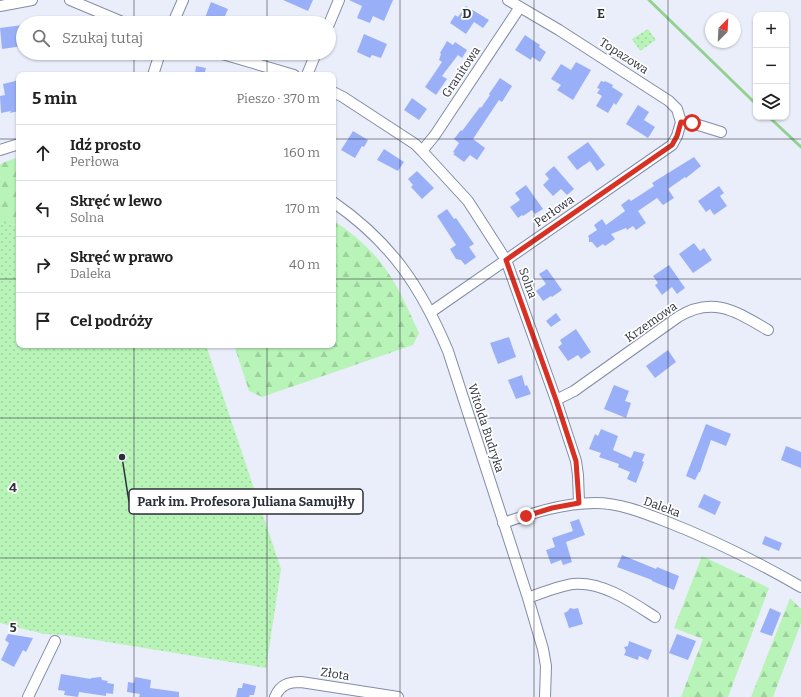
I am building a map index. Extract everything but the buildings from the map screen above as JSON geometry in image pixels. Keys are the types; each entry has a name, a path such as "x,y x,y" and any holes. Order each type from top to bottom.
{"street":[{"path":"0,6 32,0"},
{"path":"70,0 108,16"},
{"path":"177,16 183,0"},
{"path":"332,16 339,0"},
{"name":"Topazowa","path":"508,0 559,30 669,101 676,109 681,122"},
{"name":"Granitowa","path":"422,151 435,135 520,7"},
{"path":"154,72 158,60"},
{"path":"242,60 284,72"},
{"path":"308,72 313,60"},
{"name":"Solna","path":"336,94 415,144 468,201 506,260 576,461 579,503"},
{"path":"681,122 692,123 721,132"},
{"name":"Perłowa","path":"431,312 672,145 677,136 681,122"},
{"path":"0,150 16,145"},
{"name":"Witolda Budryka","path":"336,204 359,222 388,250 409,276 431,312 448,351 528,598 545,657 545,697"},
{"name":"Krzemowa","path":"556,400 574,391 678,317 697,308 716,306 732,311 768,330"},
{"name":"Daleka","path":"503,523 552,508 579,503 609,504 643,513 706,539 801,587"},
{"path":"528,598 571,584 586,584 597,586 628,600 655,617"},
{"path":"28,697 55,641"},
{"name":"Złota","path":"275,697 284,684 301,682 398,697"}],"green space":[{"path":"648,29 656,40 640,51 632,39"},
{"path":"16,158 16,225 0,223 0,165"},
{"path":"336,222 362,242 384,266 390,275 401,294 419,333 413,345 262,397 249,391 235,348 336,348"},
{"path":"0,223 16,225 16,348 207,348 281,569 266,668 65,635 44,634 0,623"},
{"path":"702,556 769,588 728,697 681,697 703,639 674,628"},
{"path":"790,598 801,609 801,623 773,697 751,697"}],"waterway":[{"path":"649,0 753,101"},
{"path":"772,120 801,147"}],"place":[{"name":"Park im. Profesora Juliana Samujłły","path":"122,457"}],"route":[{"path":"526,516 552,508 579,503 578,474 576,461 556,400 506,260 672,145 677,136 681,122 692,123"}]}
